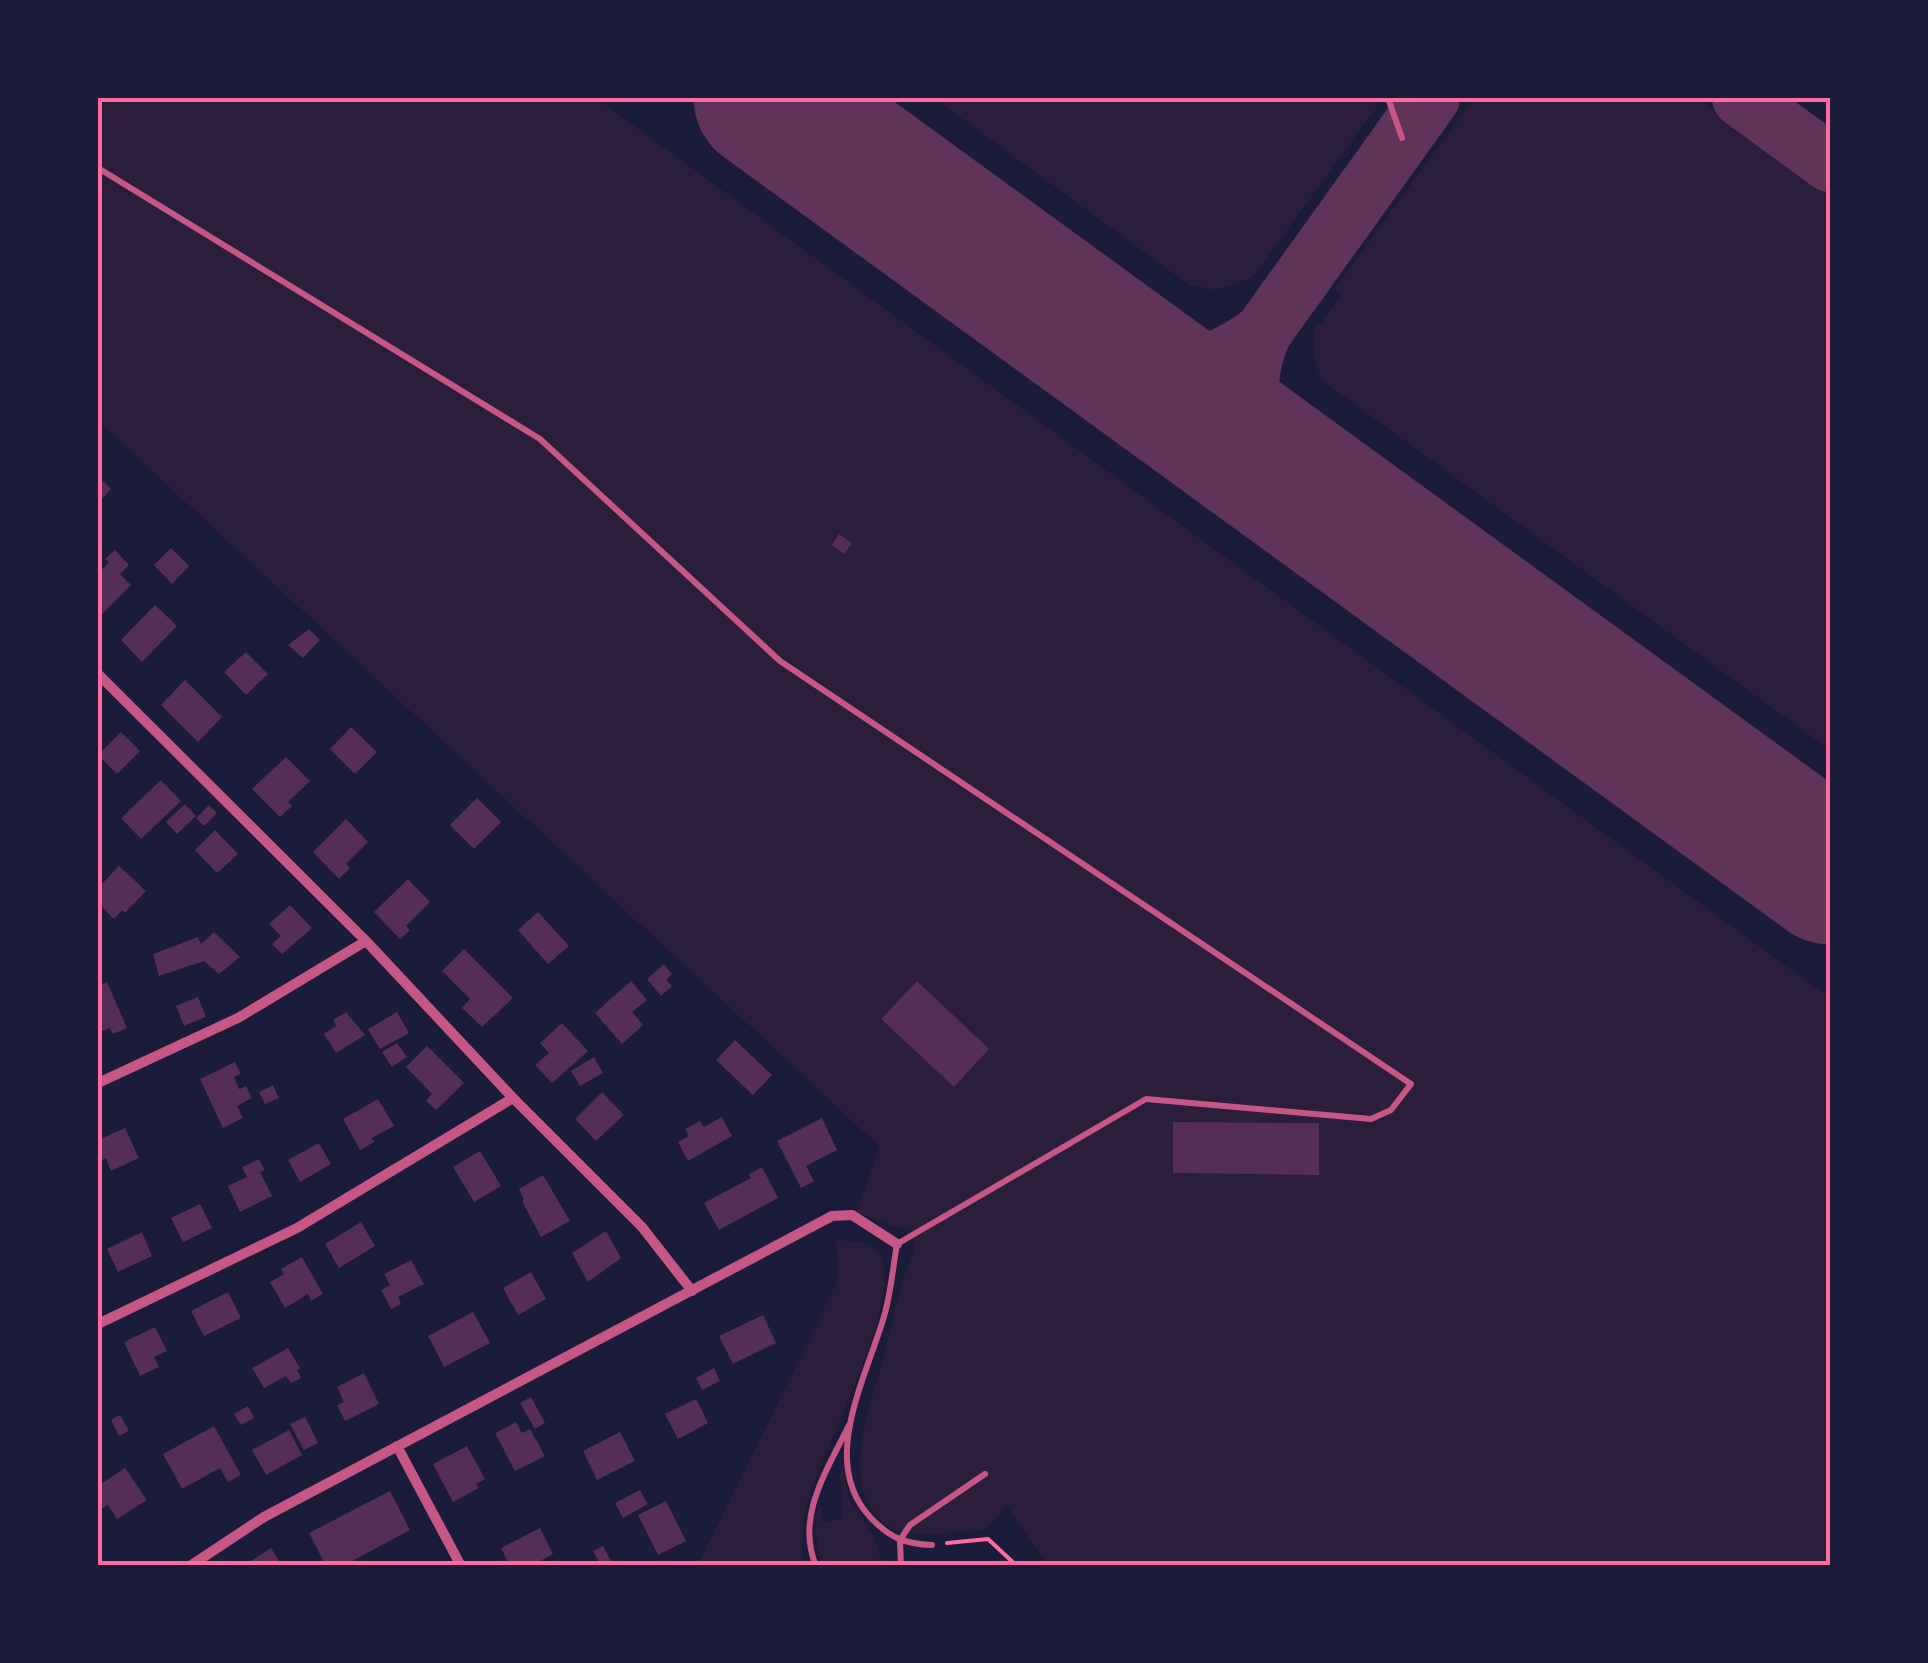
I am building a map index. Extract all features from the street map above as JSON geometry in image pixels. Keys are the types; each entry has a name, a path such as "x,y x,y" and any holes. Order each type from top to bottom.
{"street":[{"path":"98,674 366,941 513,1098 642,1227 692,1290"},
{"path":"98,1083 238,1018 366,941"},
{"path":"98,1324 297,1228 513,1098"},
{"path":"190,1566 264,1517 832,1216 852,1215 897,1244"},
{"path":"397,1446 461,1566"}],"lane":[{"path":"1388,98 1402,138"},
{"path":"98,168 540,439 780,661 1411,1084 1390,1110 1371,1118 1146,1099 897,1244 886,1310 852,1419 811,1511 808,1531 816,1566"},
{"path":"852,1419 847,1450 850,1487 866,1513 886,1533 908,1544 932,1544"},
{"path":"901,1566 900,1540 910,1525 984,1474"}],"path":[{"path":"932,1544 988,1540 1016,1565"}],"shaded area":[{"path":"98,98 596,98 1830,998 1830,1565 1048,1566 1006,1505 989,1526 977,1531 915,1534 898,1531 883,1522 870,1505 863,1486 862,1444 913,1246 910,1228 897,1228 856,1212 880,1147 98,421"},
{"path":"934,98 1374,98 1377,107 1253,277 1217,290 1189,285"},
{"path":"1474,98 1698,98 1830,194 1830,750 1324,382 1314,354 1315,324 1321,324 1340,295 1335,288"},
{"path":"836,1240 863,1243 879,1253 884,1283 869,1347 805,1511 802,1565 698,1565 838,1280"},
{"path":"843,1463 849,1498 873,1535 883,1565 822,1565 816,1534 818,1511 820,1503 823,1522 843,1518"}],"building":[{"path":"98,476 111,489 98,503"},
{"path":"839,534 852,543 844,554 832,545"},
{"path":"171,548 189,566 172,584 154,565"},
{"path":"115,550 129,565 120,574 131,585 98,618 98,574"},
{"path":"155,605 177,626 142,662 121,640"},
{"path":"309,629 320,640 303,658 288,645"},
{"path":"246,652 268,674 246,695 224,672"},
{"path":"185,680 222,717 198,742 161,705"},
{"path":"351,727 377,752 355,774 330,749"},
{"path":"121,732 140,751 117,774 98,755"},
{"path":"286,757 310,781 288,802 292,806 280,817 252,789"},
{"path":"161,780 181,801 141,839 121,818"},
{"path":"477,798 501,822 474,849 450,825"},
{"path":"185,804 196,816 177,834 166,822"},
{"path":"209,805 217,813 204,826 196,818"},
{"path":"346,819 368,842 346,864 350,868 339,879 313,852"},
{"path":"215,830 238,854 217,873 195,850"},
{"path":"119,866 146,891 114,919 98,903 98,888"},
{"path":"408,879 430,902 406,926 410,930 400,939 374,912"},
{"path":"290,905 312,928 282,954 272,944 281,936 269,924"},
{"path":"538,912 569,946 548,964 518,930"},
{"path":"214,932 240,957 219,974 204,961 159,976 153,954 198,937 201,944"},
{"path":"464,949 513,998 482,1027 462,1008 470,999 442,971"},
{"path":"664,964 672,974 666,980 672,986 661,996 647,979"},
{"path":"98,972 103,984 107,982 127,1028 113,1034 110,1028 98,1033"},
{"path":"631,981 647,1000 632,1012 643,1025 622,1044 595,1013"},
{"path":"917,981 989,1049 954,1087 881,1019"},
{"path":"198,997 206,1017 184,1026 176,1006"},
{"path":"346,1012 365,1035 336,1053 324,1034 336,1026 333,1020"},
{"path":"397,1012 409,1033 380,1049 368,1029"},
{"path":"562,1023 588,1051 552,1083 535,1065 549,1053 540,1043"},
{"path":"735,1040 772,1075 753,1095 716,1060"},
{"path":"397,1043 407,1057 392,1067 382,1052"},
{"path":"427,1046 464,1083 436,1110 426,1101 432,1094 406,1067"},
{"path":"594,1057 603,1073 580,1086 571,1071"},
{"path":"235,1062 241,1074 234,1077 239,1089 246,1086 252,1098 237,1106 243,1118 223,1128 200,1079"},
{"path":"273,1085 279,1098 265,1104 259,1092"},
{"path":"602,1092 624,1115 596,1141 575,1119"},
{"path":"378,1099 394,1126 360,1150 343,1119"},
{"path":"722,1117 732,1136 688,1161 678,1142 689,1136 685,1129 700,1121 704,1127"},
{"path":"822,1118 837,1150 806,1166 814,1181 801,1188 777,1141"},
{"path":"1173,1122 1319,1123 1319,1175 1173,1173"},
{"path":"125,1128 139,1158 111,1171 106,1158 98,1162 98,1140"},
{"path":"319,1143 331,1164 300,1182 288,1160"},
{"path":"480,1151 501,1186 474,1202 453,1167"},
{"path":"259,1159 265,1170 260,1172 272,1196 240,1212 228,1186 247,1177 242,1167"},
{"path":"762,1167 778,1198 719,1230 704,1203 751,1178 749,1174"},
{"path":"543,1175 570,1221 541,1237 519,1189"},
{"path":"200,1204 212,1228 183,1242 171,1218"},
{"path":"361,1222 375,1246 339,1268 325,1244"},
{"path":"606,1231 621,1258 588,1282 572,1253"},
{"path":"142,1232 152,1256 118,1272 107,1249"},
{"path":"302,1257 323,1294 311,1301 308,1294 285,1308 270,1282 284,1274 281,1269"},
{"path":"411,1260 424,1284 398,1297 401,1304 391,1309 381,1290 390,1285 384,1274"},
{"path":"531,1272 546,1299 518,1315 503,1288"},
{"path":"228,1292 241,1318 204,1336 191,1311"},
{"path":"473,1312 490,1343 444,1367 428,1336"},
{"path":"763,1315 776,1343 733,1364 719,1336"},
{"path":"155,1327 167,1351 154,1357 159,1367 140,1376 124,1342"},
{"path":"288,1348 300,1368 297,1370 301,1378 291,1383 286,1376 264,1388 252,1368"},
{"path":"714,1368 720,1381 702,1390 696,1378"},
{"path":"364,1373 379,1404 345,1421 337,1405 344,1402 337,1387"},
{"path":"531,1397 545,1423 535,1429 520,1403"},
{"path":"696,1399 708,1423 678,1439 665,1414"},
{"path":"248,1406 254,1418 241,1425 234,1414"},
{"path":"120,1415 129,1431 119,1436 111,1420"},
{"path":"305,1417 318,1443 304,1450 290,1424"},
{"path":"516,1422 522,1433 530,1429 545,1456 515,1471 495,1433"},
{"path":"214,1426 241,1475 228,1482 220,1468 182,1489 163,1454"},
{"path":"289,1430 302,1455 266,1475 252,1450"},
{"path":"620,1432 635,1461 597,1480 583,1451"},
{"path":"467,1446 485,1479 476,1484 479,1488 453,1502 433,1464"},
{"path":"125,1468 147,1500 117,1519 108,1505 100,1510 98,1507 98,1486"},
{"path":"640,1490 648,1504 623,1518 615,1503"},
{"path":"390,1491 410,1530 343,1566 326,1566 309,1533"},
{"path":"666,1501 686,1541 658,1555 638,1515"},
{"path":"540,1528 553,1554 531,1566 510,1566 501,1548"},
{"path":"603,1546 614,1566 601,1566 593,1551"},
{"path":"271,1548 282,1566 243,1566"}],"taxiway":[{"path":"1285,475 1264,439 1252,406 1251,372 1263,332 1431,98"},
{"path":"1741,98 1830,163"},
{"path":"1117,353 1158,364 1193,365 1227,355 1263,332"}],"runway":[{"path":"766,98 1830,872"}]}
